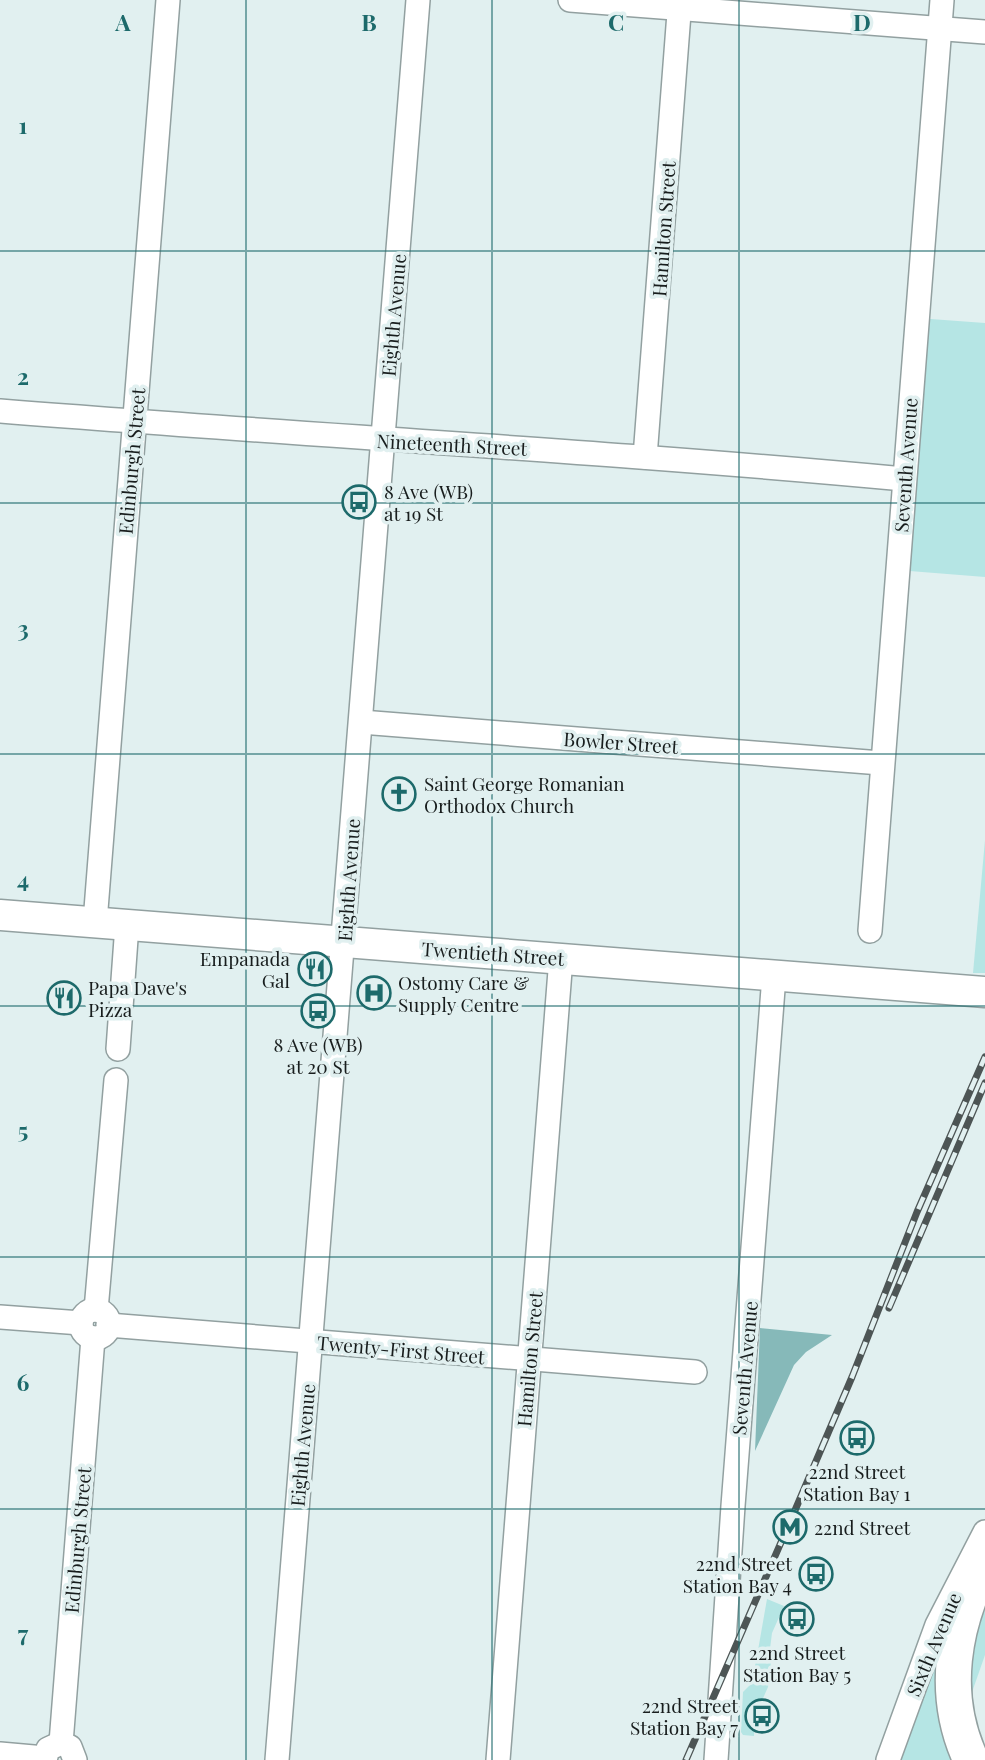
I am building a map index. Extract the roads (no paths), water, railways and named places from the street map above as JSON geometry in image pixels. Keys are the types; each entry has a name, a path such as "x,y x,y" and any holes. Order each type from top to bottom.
{"highway":[{"path":"971,1760 957,1722 952,1666 957,1633 985,1562"}],"main road":[{"name":"Twentieth Street","path":"0,915 985,992"}],"street":[{"name":"Edinburgh Street","path":"95,922 168,0"},
{"name":"Eighth Avenue","path":"277,1760 418,0"},
{"path":"570,0 680,4 985,32"},
{"name":"Seventh Avenue","path":"870,931 942,0"},
{"name":"Hamilton Street","path":"645,457 680,4"},
{"name":"Nineteenth Street","path":"0,411 645,457 904,479"},
{"name":"Bowler Street","path":"361,722 881,763"},
{"path":"118,1049 127,925"},
{"name":"Hamilton Street","path":"498,1760 561,958"},
{"name":"Seventh Avenue","path":"716,1760 774,976"},
{"name":"Edinburgh Street","path":"63,1757 116,1080"},
{"name":"Twenty-First Street","path":"0,1317 695,1372"},
{"name":"Sixth Avenue","path":"888,1760 937,1625 985,1532"},
{"path":"0,1754 63,1757"}],"railway":[{"path":"686,1760 852,1377 917,1212 985,1057"},
{"path":"889,1308 985,1083"}],"place":[{"name":"8 Ave (WB) at 19 St","path":"359,502"},
{"name":"Saint George Romanian Orthodox Church","path":"399,794"},
{"name":"Empanada Gal","path":"315,969"},
{"name":"Ostomy Care & Supply Centre","path":"374,993"},
{"name":"Papa Dave's Pizza","path":"64,998"},
{"name":"8 Ave (WB) at 20 St","path":"318,1011"},
{"name":"22nd Street Station Bay 1","path":"857,1438"},
{"name":"22nd Street","path":"790,1527"},
{"name":"22nd Street Station Bay 4","path":"816,1574"},
{"name":"22nd Street Station Bay 5","path":"797,1619"},
{"name":"22nd Street Station Bay 7","path":"762,1716"}]}
